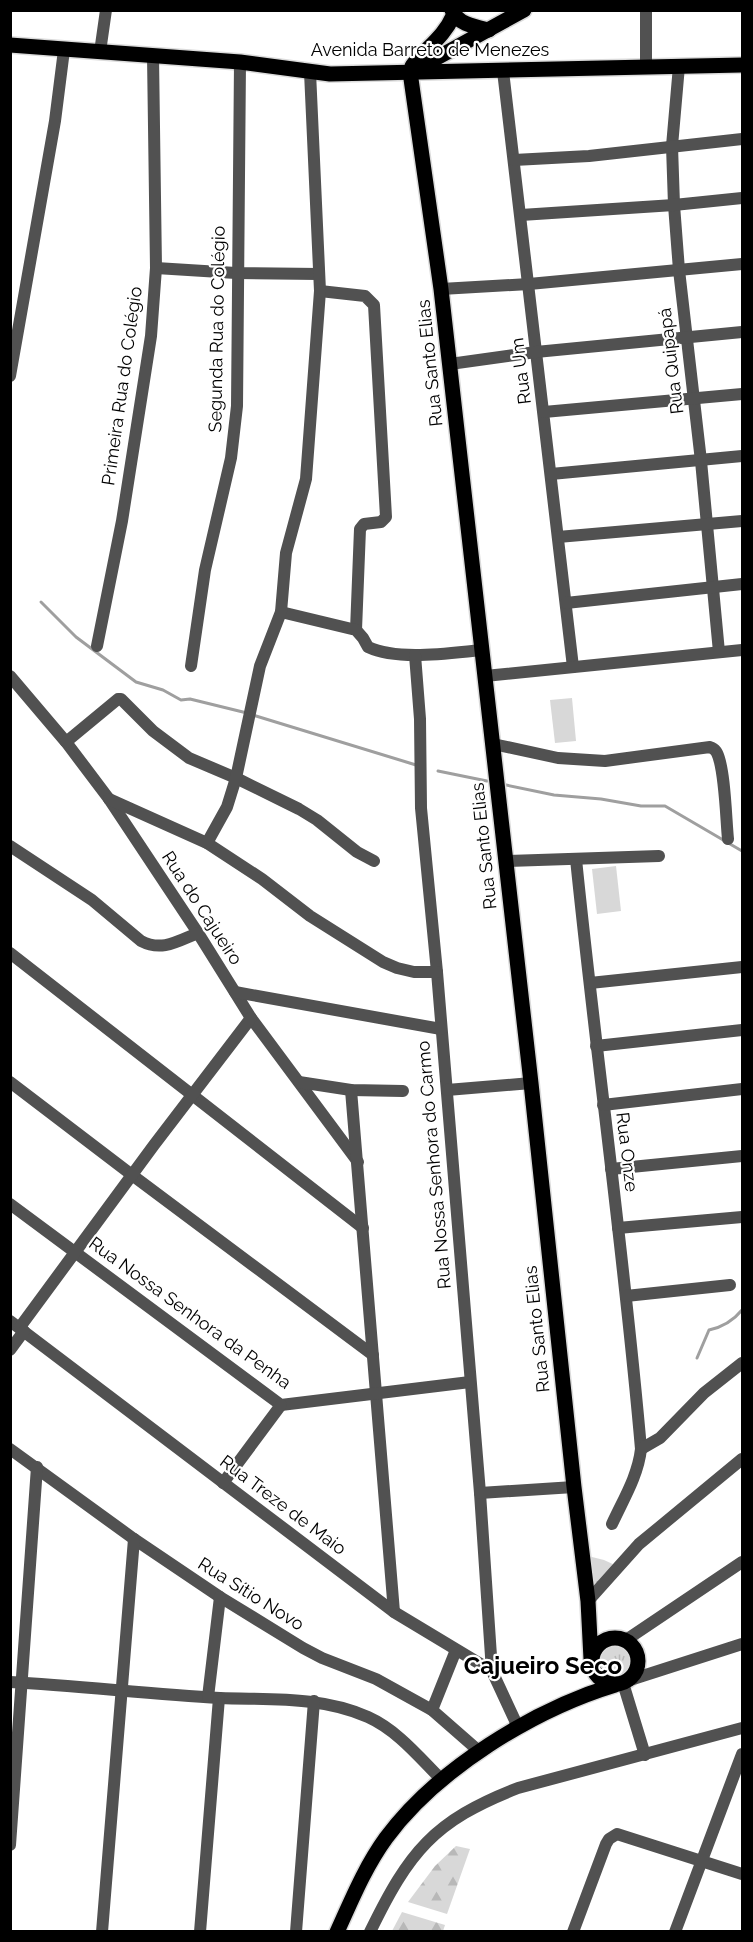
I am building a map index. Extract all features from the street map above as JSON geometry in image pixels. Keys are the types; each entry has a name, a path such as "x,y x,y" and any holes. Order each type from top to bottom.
{"main road":[{"path":"410,72 524,10"},
{"path":"410,72 418,59 448,27 452,13 472,26 489,30"},
{"name":"Avenida Barreto de Menezes","path":"10,45 240,62 330,74 742,65"},
{"name":"Rua Santo Elias","path":"410,72 450,364 590,1617 592,1663"},
{"path":"337,1932 363,1874 387,1838 441,1779 518,1727 579,1698 622,1683 635,1674 639,1659 633,1645 590,1617"},
{"path":"579,1698 589,1684 598,1645 604,1640 623,1639"},
{"path":"592,1663 600,1680 622,1683"}],"street":[{"path":"100,52 106,10"},
{"path":"646,10 646,67"},
{"path":"10,376 55,121 64,50"},
{"name":"Primeira Rua do Colégio","path":"97,646 122,521 151,336 156,268 153,56"},
{"name":"Segunda Rua do Colégio","path":"191,666 205,570 231,458 237,406 236,273 240,62"},
{"name":"Rua Quipapá","path":"680,66 672,146 674,205 719,652"},
{"name":"Rua Um","path":"503,70 573,667"},
{"path":"207,843 224,814 236,778 261,666 281,612 286,554 306,479 320,291 310,72"},
{"path":"514,160 589,156 742,139"},
{"path":"521,215 742,198"},
{"path":"441,289 529,284 742,264"},
{"path":"156,268 236,273 319,274"},
{"path":"320,291 365,296 374,306 386,516 381,522 364,524 360,529 356,630 369,648 415,655 482,650"},
{"path":"450,364 537,352 742,332"},
{"path":"544,412 742,394"},
{"path":"551,474 742,456"},
{"path":"558,537 742,521"},
{"path":"566,603 742,584"},
{"path":"281,612 356,630"},
{"path":"485,676 742,650"},
{"name":"Rua Nossa Senhora do Carmo","path":"415,655 420,719 421,808 447,1090 480,1492 492,1671"},
{"name":"Rua do Cajueiro","path":"10,676 66,742 109,799 251,1018 358,1162"},
{"path":"66,742 118,699 121,699 169,745 189,758 299,809 317,820 357,852 374,861"},
{"path":"493,744 558,758 605,761 714,748 718,755 724,792 728,839"},
{"path":"109,799 207,843 262,879 310,916 383,962 414,972 437,972"},
{"path":"10,846 92,900 148,945 168,946 198,933"},
{"path":"506,861 660,856"},
{"name":"Rua Onze","path":"576,859 596,1046 627,1296 641,1449 633,1479 612,1524"},
{"path":"10,953 363,1227"},
{"path":"590,983 742,967"},
{"path":"235,992 441,1029"},
{"path":"10,1350 18,1326 251,1018"},
{"path":"596,1046 742,1030"},
{"path":"10,1082 372,1355"},
{"path":"299,1082 351,1090 403,1090"},
{"path":"447,1090 531,1083"},
{"path":"603,1105 742,1089"},
{"path":"351,1090 394,1612"},
{"path":"611,1169 742,1156"},
{"name":"Rua Nossa Senhora da Penha","path":"10,1204 281,1405 470,1382"},
{"path":"618,1228 742,1217"},
{"path":"627,1296 730,1285"},
{"name":"Rua Treze de Maio","path":"18,1326 394,1612 492,1671"},
{"path":"641,1449 660,1438 704,1393 742,1363"},
{"path":"223,1483 281,1405"},
{"name":"Rua Sítio Novo","path":"10,1449 134,1539 220,1597 303,1648 376,1679 432,1710 480,1752"},
{"path":"588,1601 639,1544 742,1459"},
{"path":"10,1845 16,1682 37,1467"},
{"path":"480,1492 574,1487"},
{"path":"102,1932 134,1539"},
{"path":"623,1639 742,1562"},
{"path":"200,1932 220,1597"},
{"path":"645,1755 622,1683 742,1644"},
{"path":"432,1710 456,1650"},
{"path":"492,1671 518,1727"},
{"path":"16,1682 214,1697 314,1701 344,1708 381,1724 407,1745 441,1779"},
{"path":"296,1932 314,1701"},
{"path":"370,1932 392,1886 409,1861 429,1839 453,1820 489,1800 518,1788 742,1728"},
{"path":"675,1932 742,1754"},
{"path":"573,1932 606,1844 612,1836 622,1834 742,1874"}],"green space":[{"path":"572,698 576,741 555,743 550,700"},
{"path":"616,866 621,911 597,914 592,869"},
{"path":"588,1556 617,1566 592,1593"},
{"path":"616,1641 630,1647 636,1661 630,1675 616,1681 602,1675 596,1661 602,1647"},
{"path":"456,1846 470,1849 447,1914 408,1902 435,1866"},
{"path":"402,1912 445,1925 443,1931 392,1931"}],"waterway":[{"path":"41,602 76,637 136,682 163,690 181,700 190,699 247,713"},
{"path":"253,715 416,765"},
{"path":"438,771 487,781"},
{"path":"506,785 554,795 601,799 641,806 665,806 742,851"},
{"path":"697,1358 709,1330 727,1323 742,1310"}],"district":[{"name":"Cajueiro Seco","path":"543,1666"}]}
